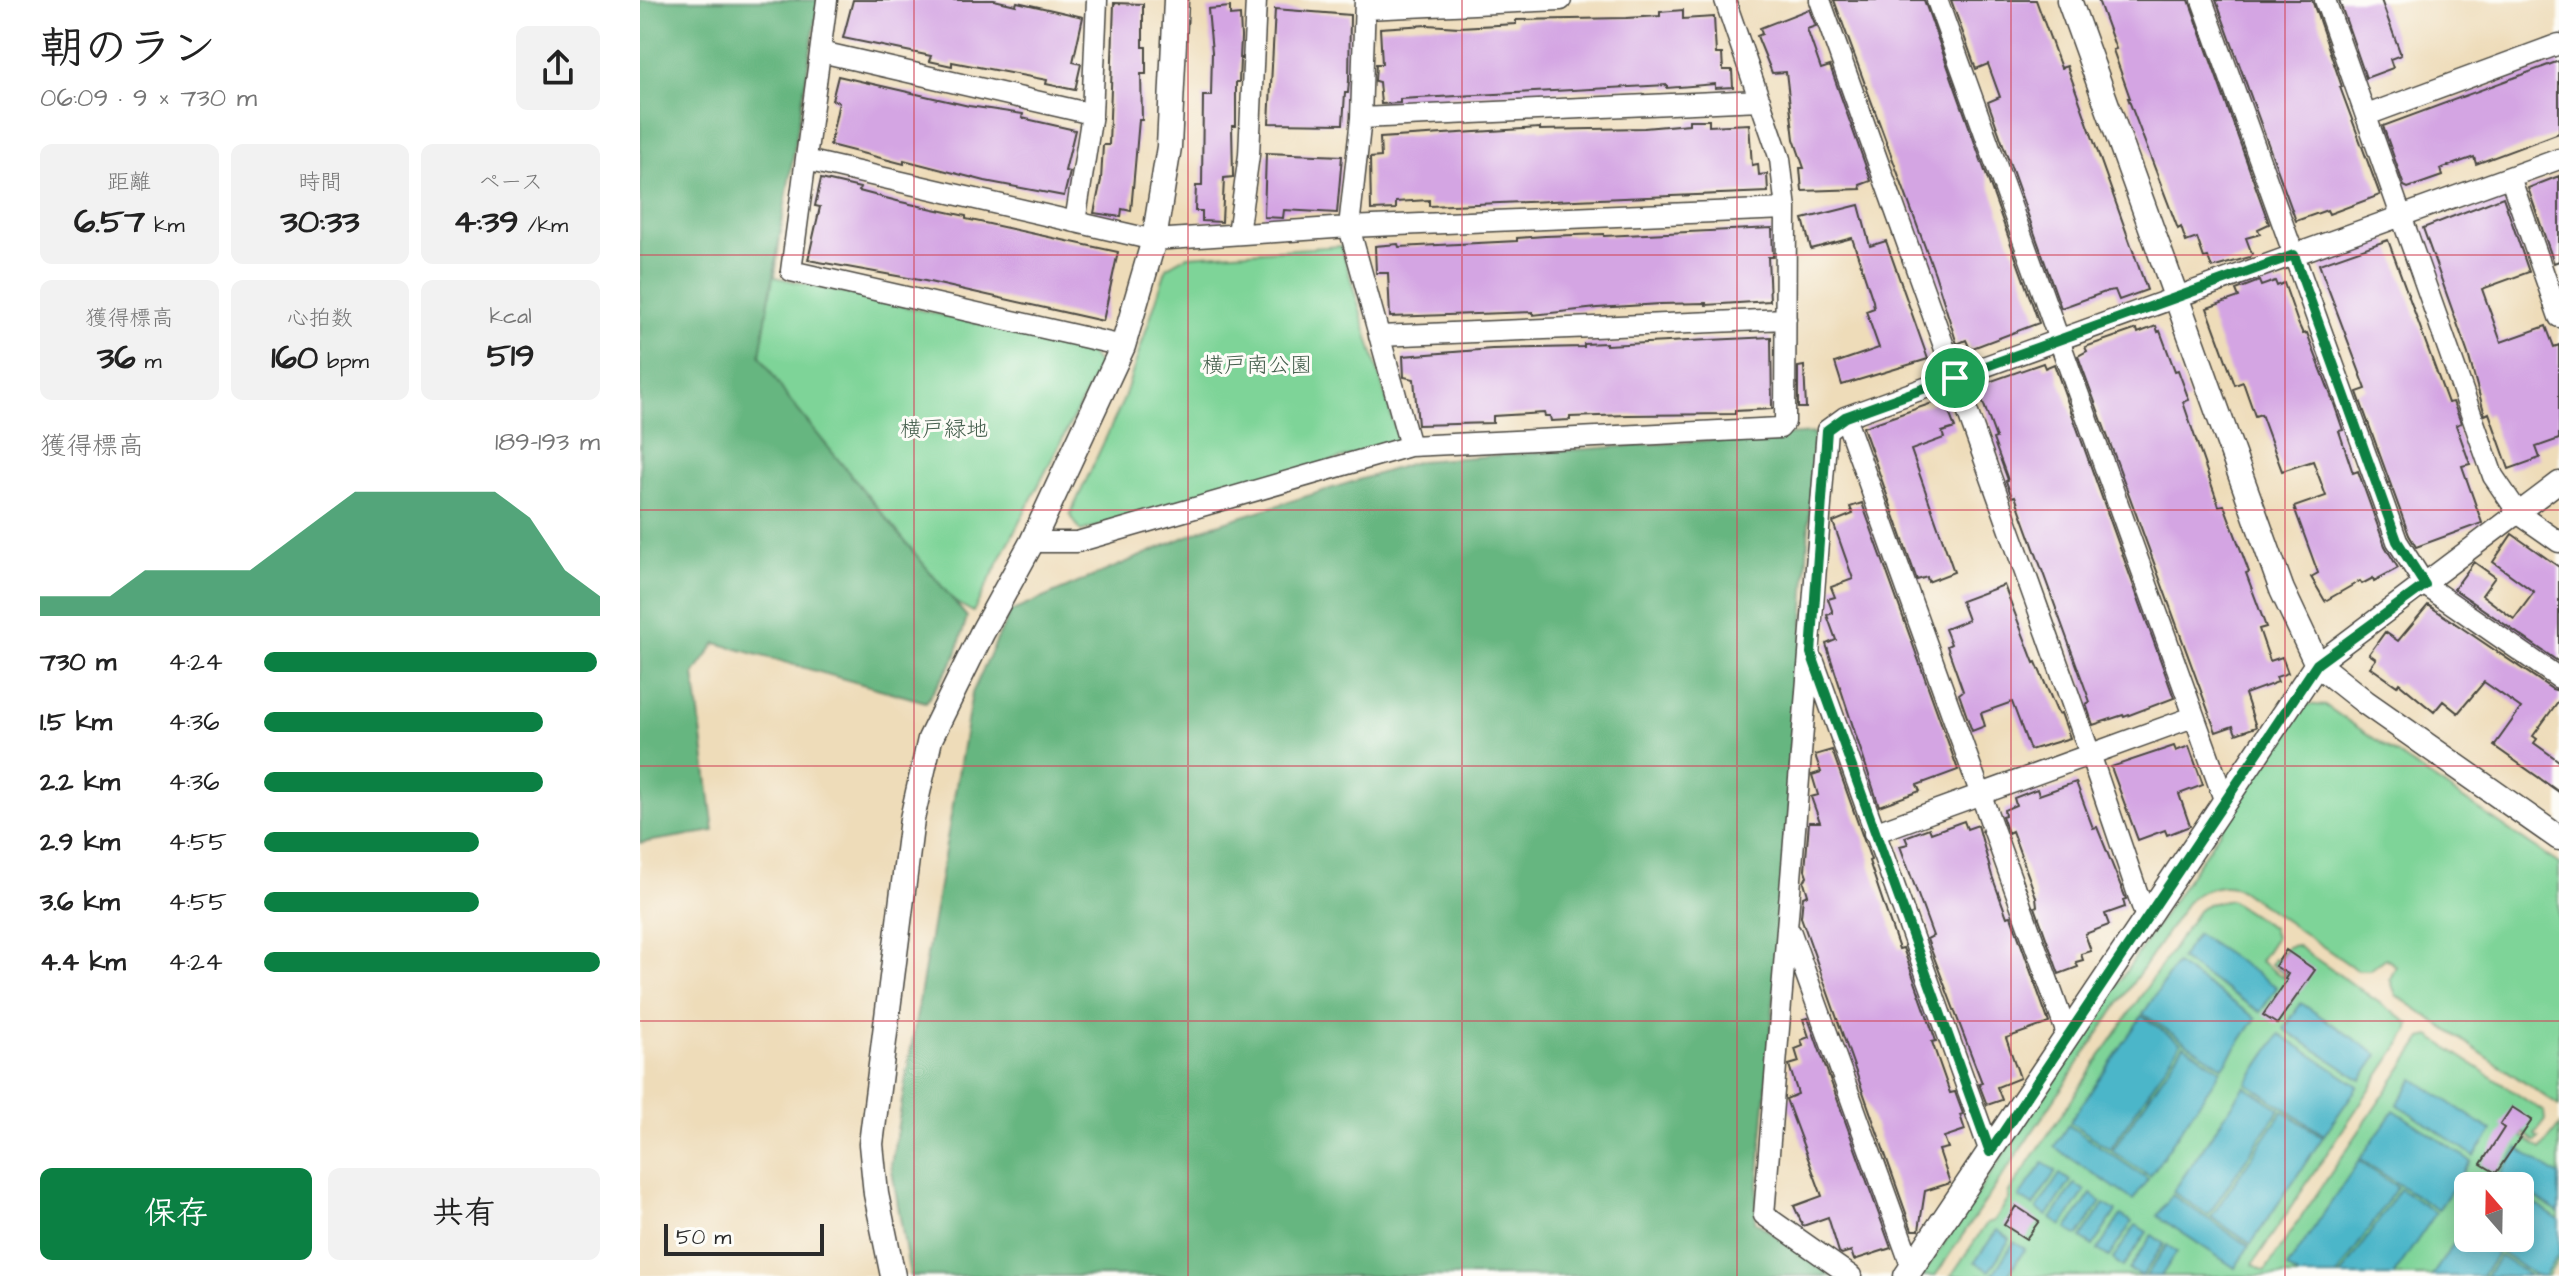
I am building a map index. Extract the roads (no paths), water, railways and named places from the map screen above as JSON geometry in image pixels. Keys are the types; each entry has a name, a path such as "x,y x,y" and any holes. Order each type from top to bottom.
{"street":[{"path":"827,0 791,271 1123,346"},
{"path":"893,1276 876,1194 871,1144 912,819 930,739 982,633 1032,542 1123,346 1154,240 1169,147 1176,0"},
{"path":"1238,234 1249,155 1256,0"},
{"path":"1410,446 1349,227 1361,118 1365,5 1561,0"},
{"path":"1032,542 1077,542 1410,446 1780,428 1785,422 1786,209 1780,159 1725,0"},
{"path":"1820,0 2146,918"},
{"path":"1937,0 2225,802"},
{"path":"2069,0 2282,590 2317,664 2365,702 2559,838"},
{"path":"2202,0 2397,541 2425,585 2559,678"},
{"path":"2325,0 2493,476 2519,514 2559,542"},
{"path":"1075,222 1092,114 1093,1"},
{"path":"2367,115 2559,44"},
{"path":"821,52 1092,114"},
{"path":"1361,118 1760,100"},
{"path":"1851,1276 1764,1215 1827,430 1845,417 2559,159"},
{"path":"806,160 1154,240 1349,227 1786,209"},
{"path":"2510,177 2559,317"},
{"path":"1379,336 1786,319"},
{"path":"1845,417 2067,1034"},
{"path":"1909,1272 2317,664 2559,482"},
{"path":"1811,653 1990,1152"},
{"path":"1874,833 2193,717"},
{"path":"1787,924 1909,1272"}],"water":[{"path":"2197,934 2277,987 2260,1012 2180,959"},
{"path":"2176,964 2256,1018 2223,1067 2143,1014"},
{"path":"2301,1003 2378,1055 2361,1080 2284,1029"},
{"path":"2142,1016 2181,1043 2110,1149 2070,1122"},
{"path":"2280,1034 2358,1086 2324,1135 2247,1083"},
{"path":"2184,1045 2221,1070 2150,1176 2112,1151"},
{"path":"2414,1079 2492,1131 2474,1156 2397,1104"},
{"path":"2245,1086 2280,1109 2208,1215 2173,1192"},
{"path":"2394,1110 2471,1161 2464,1172 2454,1172 2454,1186 2438,1210 2360,1159"},
{"path":"2283,1111 2323,1137 2251,1244 2211,1217"},
{"path":"2068,1125 2148,1179 2133,1200 2054,1147"},
{"path":"2518,1148 2559,1176 2559,1213 2534,1196 2534,1172 2502,1172"},
{"path":"2359,1161 2397,1187 2337,1276 2299,1276 2287,1268"},
{"path":"2043,1163 2056,1171 2033,1206 2019,1197"},
{"path":"2060,1174 2071,1181 2047,1216 2037,1209"},
{"path":"2075,1184 2085,1191 2062,1226 2051,1219"},
{"path":"2400,1189 2436,1213 2393,1276 2341,1276"},
{"path":"2091,1194 2101,1202 2078,1236 2067,1229"},
{"path":"2172,1195 2249,1246 2235,1268 2157,1216"},
{"path":"2534,1203 2559,1220 2559,1254 2544,1276 2536,1276 2500,1252 2534,1252"},
{"path":"2104,1204 2116,1211 2093,1246 2081,1238"},
{"path":"2121,1215 2132,1222 2109,1257 2098,1250"},
{"path":"2136,1225 2147,1232 2123,1267 2113,1259"},
{"path":"1997,1230 2010,1239 1989,1271 1975,1262"},
{"path":"2152,1235 2164,1244 2142,1276 2129,1270"},
{"path":"2014,1242 2025,1249 2007,1276 1993,1274"},
{"path":"2454,1243 2454,1252 2497,1254 2482,1276 2432,1276"},
{"path":"2167,1245 2177,1252 2161,1276 2146,1276"},
{"path":"2500,1256 2530,1276 2486,1276"}],"park label":[{"name":"横戸南公園","path":"1257,364"},
{"name":"横戸緑地","path":"944,428"}]}
